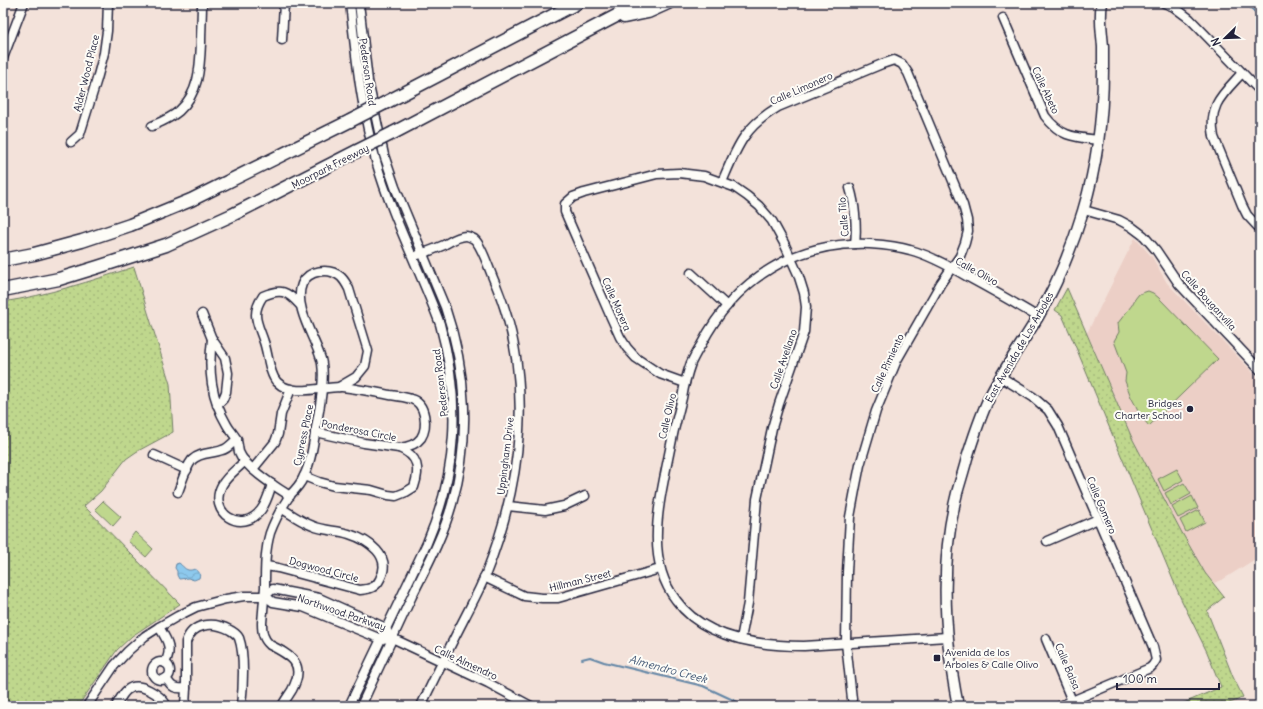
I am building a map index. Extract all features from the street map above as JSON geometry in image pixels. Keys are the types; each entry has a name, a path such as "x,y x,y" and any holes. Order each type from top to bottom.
{"highway":[{"path":"3,260 34,254 82,241 130,225 191,200 350,121 575,3"},
{"name":"Moorpark Freeway","path":"3,290 59,278 98,267 166,244 232,215 393,133 641,3"},
{"path":"609,20 648,12 668,3"}],"main road":[{"name":"East Avenida de Los Arboles","path":"958,706 951,669 945,611 946,563 956,494 979,422 991,395 1050,295 1070,249 1084,210 1093,175 1102,118 1103,49 1100,14 1096,3"},
{"name":"East Avenida de Los Arboles","path":"1100,14 1102,3"}],"street":[{"path":"3,58 24,3"},
{"name":"Alder Wood Place","path":"70,142 80,134 97,79 104,53 107,31 108,3"},
{"path":"152,126 172,117 180,110 190,98 197,82 200,69 202,3"},
{"path":"282,40 284,3"},
{"name":"Pederson Road","path":"349,706 427,543 436,521 448,480 454,438 453,391 446,344 440,324 386,191 368,132 357,67 350,3"},
{"name":"Pederson Road","path":"359,3 368,81 384,155 395,187 445,307 457,348 463,392 464,434 458,482 447,522 361,706"},
{"path":"1164,3 1174,7 1190,19 1260,91"},
{"name":"Calle Abeto","path":"1003,18 1048,120 1064,134 1076,138 1099,140"},
{"name":"Calle Limonero","path":"722,182 738,146 750,128 763,116 778,108 882,64 894,60 898,61"},
{"name":"Calle Pimiento","path":"852,699 846,643 848,538 852,503 860,466 876,411 886,384 897,360 926,307 960,256 965,244 968,230 964,205 908,73 898,61"},
{"path":"1242,73 1219,98 1214,108 1212,128 1214,137 1242,205 1247,215 1260,229"},
{"name":"Calle Avellano","path":"564,204 573,197 584,193 657,174 679,173 704,176 734,187 759,206 772,221 798,274 806,307 804,332 772,428 760,485 748,603 741,639"},
{"name":"Calle Tilo","path":"850,188 854,199 856,237 854,244"},
{"name":"Calle Morera","path":"564,204 565,212 612,321 627,348 636,358 660,374 685,383"},
{"name":"Calle Bouganvilla","path":"1084,210 1119,220 1144,236 1156,250 1179,284 1260,370"},
{"name":"Uppingham Drive","path":"413,257 444,245 457,237 466,236 474,239 480,246 503,303 509,323 514,346 519,404 519,440 514,478 501,532 484,577 421,706"},
{"name":"Calle Olivo","path":"947,636 794,646 762,643 716,632 686,612 675,600 665,583 660,569 657,552 657,536 661,500 669,450 685,383 691,363 709,330 727,306 740,292 756,278 775,266 791,258 823,248 854,244 886,245 909,249 952,268 1038,317"},
{"path":"300,305 300,289 305,279 322,270 333,272 340,276 349,290 368,350 364,366 356,377 339,387"},
{"path":"691,273 727,306"},
{"path":"300,305 286,292 278,291 263,296 255,311 256,322 263,339 274,379 283,386 291,389 308,390 339,387 358,388 413,399 420,405 425,417 425,429 415,444 399,448"},
{"name":"Cypress Place","path":"282,706 296,680 298,669 294,660 290,656 270,645 263,635 262,623 266,548 270,533 281,508 304,476 310,459 322,389 321,357 308,329 300,305"},
{"path":"202,314 212,340 225,358 228,373 226,392 223,399 217,405"},
{"path":"212,340 210,374 217,405 227,426 237,439 239,453 253,469 290,496"},
{"name":"Calle Gomero","path":"1001,376 1033,397 1048,410 1058,426 1153,647 1156,660 1153,665 1142,671 1072,701"},
{"path":"253,469 275,442 278,434 281,414 291,389"},
{"name":"Ponderosa Circle","path":"304,476 334,486 371,490 396,496 414,487 417,478 416,460 408,452 399,448 315,432"},
{"path":"178,492 191,461 205,453 222,451 237,439"},
{"path":"154,455 187,470"},
{"path":"245,461 225,480 221,487 218,500 224,515 237,521 245,521 255,516 261,510 266,501 272,484"},
{"path":"508,506 546,510 564,506 584,496"},
{"name":"Dogwood Circle","path":"266,566 360,590 374,587 380,580 382,574 383,562 379,551 366,542 350,534 311,526 281,508"},
{"path":"1047,541 1098,519"},
{"name":"Hillman Street","path":"484,577 524,596 558,598 660,569"},
{"name":"Northwood Parkway","path":"87,706 114,666 145,636 159,626 196,607 226,599 244,596 264,596 273,602 303,608 381,639 392,638 386,628 319,598 273,589 264,596"},
{"path":"185,706 186,642 188,636 201,626 214,625 221,626 237,635 241,647 241,706"},
{"path":"159,626 169,646 165,663"},
{"name":"Calle Almendro","path":"392,638 493,685 526,705"},
{"name":"Calle Balsa","path":"1046,639 1072,701"},
{"path":"158,662 165,663 170,672 166,678 156,678 152,671 154,666 158,662"},
{"path":"150,690 156,678"},
{"path":"166,678 169,684 173,687 186,688"},
{"path":"116,706 124,693 132,687 150,690 164,701 167,706"},
{"path":"1060,706 1072,701"}],"shaded area":[{"name":"Bridges Charter School","path":"1135,238 1152,257 1167,283 1260,380 1260,556 1222,580 1214,583 1205,573 1181,531 1132,438 1087,333"}],"green space":[{"path":"134,267 170,384 173,432 126,459 101,491 84,506 180,604 132,636 117,650 78,706 3,706 3,302 53,292"},
{"path":"1067,288 1132,438 1205,573 1224,597 1207,611 1233,677 1243,697 1236,701 1211,706 1177,706 1221,687 1207,652 1181,599 1062,315 1055,310"},
{"path":"1148,291 1159,298 1218,359 1149,426 1139,414 1131,397 1125,381 1126,373 1114,341 1119,332 1118,323 1139,294"},
{"path":"1177,469 1183,480 1164,491 1158,479"},
{"path":"1184,483 1191,494 1171,505 1165,493"},
{"path":"1192,496 1198,508 1178,518 1172,507"},
{"path":"103,501 121,517 113,526 95,509"},
{"path":"1199,510 1205,522 1186,532 1180,520"},
{"path":"135,532 153,549 146,557 128,541"}],"water":[{"path":"179,563 184,568 197,570 200,574 199,578 194,580 188,578 179,579 175,568 176,564"}],"waterway":[{"path":"1246,3 1260,17"},
{"name":"Almendro Creek","path":"582,659 590,657 604,662 703,686 746,706"}],"place":[{"name":"Bridges Charter School","path":"1190,409"},
{"name":"Avenida de los Arboles & Calle Olivo","path":"937,658"}]}
